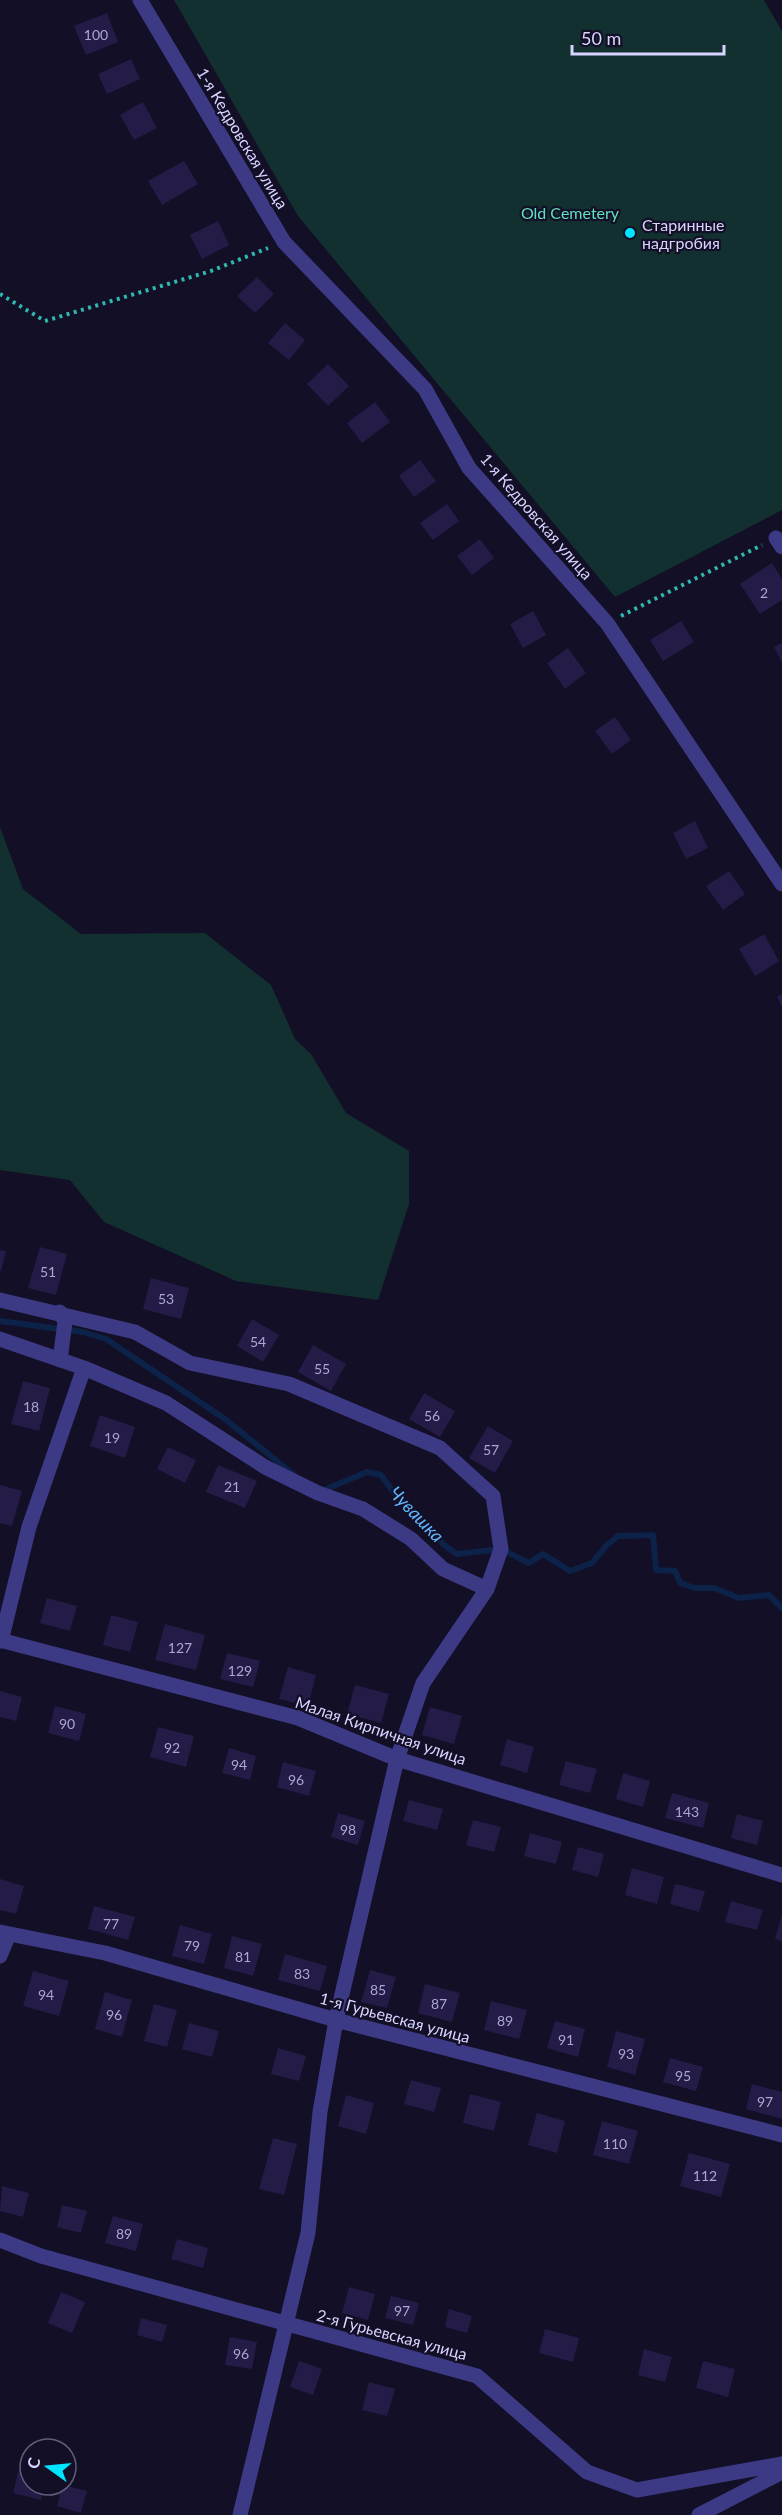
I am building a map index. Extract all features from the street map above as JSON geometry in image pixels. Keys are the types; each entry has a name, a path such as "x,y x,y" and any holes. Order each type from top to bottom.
{"street":[{"name":"1-я Кедровская улица","path":"140,0 284,242 424,389 469,468 607,623 782,884"},
{"path":"0,1300 62,1317 135,1332 190,1363 289,1384 440,1448 493,1496 501,1549 487,1589 423,1683 397,1759 336,2020 320,2112 308,2234 284,2323 240,2515"},
{"path":"60,1360 64,1340 62,1317"},
{"path":"0,1339 84,1368 166,1404 265,1467 297,1483 363,1509 411,1539 443,1569 487,1589"},
{"path":"0,1641 29,1527 84,1368"},
{"name":"Малая Кирпичная улица","path":"0,1641 298,1719 397,1759 782,1875"},
{"path":"0,1956 4,1933"},
{"name":"1-я Гурьевская улица","path":"4,1933 105,1953 336,2020 782,2135"},
{"name":"2-я Гурьевская улица","path":"0,2240 41,2256 477,2376 586,2472 637,2490 782,2464"},
{"path":"699,2515 782,2472"}],"path":[{"path":"0,294 45,321 211,271 284,242"},
{"path":"607,623 779,542"}],"green space":[{"name":"Old Cemetery","path":"174,0 764,0 782,31 782,510 615,597 298,216"},
{"path":"0,827 23,889 81,934 205,933 271,985 295,1039 311,1054 346,1113 409,1151 409,1204 378,1300 236,1281 104,1222 70,1180 0,1170"}],"building":[{"path":"107,13 118,42 86,55 74,26"},
{"path":"131,59 140,79 107,94 98,74"},
{"path":"143,102 157,128 134,140 120,115"},
{"path":"184,161 198,184 162,205 148,181"},
{"path":"218,221 229,245 202,259 190,235"},
{"path":"257,277 274,294 255,313 237,296"},
{"path":"285,323 305,340 289,360 268,343"},
{"path":"328,364 349,386 328,406 307,384"},
{"path":"375,402 390,422 362,443 347,423"},
{"path":"420,460 436,481 414,497 399,476"},
{"path":"447,504 459,521 433,540 420,523"},
{"path":"480,539 494,558 472,575 457,556"},
{"path":"772,563 782,579 782,600 760,614 740,584"},
{"path":"533,611 546,635 523,648 510,624"},
{"path":"681,621 694,642 663,661 650,640"},
{"path":"782,643 782,663 774,647"},
{"path":"568,648 586,673 565,689 547,663"},
{"path":"615,717 631,740 612,754 595,731"},
{"path":"695,821 708,848 686,859 673,833"},
{"path":"729,871 745,894 723,910 706,886"},
{"path":"764,934 779,961 755,976 739,949"},
{"path":"782,994 782,1007 777,997"},
{"path":"40,1247 67,1254 56,1295 28,1288"},
{"path":"0,1250 6,1251 1,1271 0,1271"},
{"path":"151,1278 189,1288 181,1319 143,1309"},
{"path":"252,1319 279,1335 263,1362 237,1346"},
{"path":"313,1345 346,1364 331,1391 298,1372"},
{"path":"23,1381 50,1388 39,1431 11,1424"},
{"path":"424,1393 455,1411 440,1437 409,1419"},
{"path":"100,1415 135,1427 125,1458 90,1446"},
{"path":"488,1426 513,1441 495,1473 469,1458"},
{"path":"168,1447 196,1460 185,1483 157,1469"},
{"path":"218,1465 257,1481 245,1508 206,1492"},
{"path":"0,1485 22,1491 12,1526 0,1523"},
{"path":"47,1598 77,1606 70,1631 40,1623"},
{"path":"111,1615 138,1622 130,1652 103,1645"},
{"path":"165,1624 205,1635 196,1670 155,1660"},
{"path":"227,1653 260,1661 253,1687 220,1679"},
{"path":"288,1667 316,1675 308,1706 279,1699"},
{"path":"355,1685 389,1694 381,1723 347,1714"},
{"path":"0,1691 22,1697 16,1721 0,1717"},
{"path":"55,1706 86,1714 79,1741 48,1733"},
{"path":"430,1707 462,1716 454,1744 422,1735"},
{"path":"158,1727 194,1736 186,1767 150,1757"},
{"path":"507,1739 534,1747 527,1773 500,1765"},
{"path":"229,1748 256,1756 250,1780 222,1773"},
{"path":"566,1761 597,1769 590,1793 559,1785"},
{"path":"283,1762 316,1771 309,1796 277,1787"},
{"path":"623,1773 650,1781 643,1807 616,1799"},
{"path":"672,1793 709,1803 703,1828 665,1818"},
{"path":"409,1800 443,1809 437,1830 403,1821"},
{"path":"338,1813 365,1821 358,1845 331,1837"},
{"path":"737,1814 763,1821 757,1845 731,1838"},
{"path":"473,1820 501,1827 494,1852 466,1845"},
{"path":"530,1833 562,1842 556,1864 524,1856"},
{"path":"578,1847 604,1854 598,1877 572,1870"},
{"path":"632,1868 664,1877 657,1904 625,1895"},
{"path":"0,1879 24,1886 16,1914 0,1910"},
{"path":"675,1884 705,1891 699,1912 670,1904"},
{"path":"731,1901 763,1910 757,1930 725,1922"},
{"path":"94,1906 135,1917 128,1940 88,1929"},
{"path":"782,1915 782,1941 775,1939"},
{"path":"180,1925 212,1934 204,1964 172,1956"},
{"path":"232,1936 262,1944 253,1976 224,1968"},
{"path":"285,1954 327,1966 320,1991 278,1980"},
{"path":"370,1970 396,1977 387,2008 361,2002"},
{"path":"33,1971 69,1981 59,2016 23,2006"},
{"path":"425,1984 460,1993 452,2022 418,2013"},
{"path":"105,1992 132,2000 122,2037 95,2029"},
{"path":"491,2001 527,2010 519,2039 484,2030"},
{"path":"154,2004 177,2010 167,2047 144,2041"},
{"path":"555,2021 585,2029 578,2057 547,2048"},
{"path":"189,2023 219,2031 212,2057 182,2049"},
{"path":"616,2031 645,2039 635,2075 607,2067"},
{"path":"278,2048 306,2056 299,2081 271,2074"},
{"path":"670,2058 703,2067 696,2091 663,2082"},
{"path":"411,2080 441,2088 434,2112 404,2104"},
{"path":"752,2084 782,2092 782,2119 746,2109"},
{"path":"470,2094 501,2102 494,2131 463,2123"},
{"path":"346,2095 374,2103 366,2134 338,2126"},
{"path":"537,2113 565,2121 557,2153 528,2145"},
{"path":"602,2121 638,2131 629,2164 593,2155"},
{"path":"273,2138 297,2144 284,2195 259,2189"},
{"path":"689,2153 730,2164 721,2197 680,2186"},
{"path":"2,2186 29,2193 23,2217 0,2211"},
{"path":"62,2205 87,2211 81,2233 57,2227"},
{"path":"113,2216 143,2224 136,2251 105,2243"},
{"path":"177,2239 208,2248 203,2268 171,2259"},
{"path":"349,2287 375,2294 368,2320 342,2313"},
{"path":"61,2292 85,2302 72,2333 48,2323"},
{"path":"391,2296 419,2303 413,2325 385,2318"},
{"path":"449,2309 472,2316 467,2333 445,2327"},
{"path":"141,2318 167,2325 162,2342 137,2335"},
{"path":"545,2329 579,2338 573,2362 539,2353"},
{"path":"230,2337 257,2342 252,2369 225,2365"},
{"path":"644,2349 672,2357 665,2382 638,2375"},
{"path":"299,2361 322,2369 313,2395 290,2387"},
{"path":"703,2361 735,2369 728,2397 696,2388"},
{"path":"369,2382 395,2389 387,2416 362,2410"},
{"path":"18,2472 18,2494 13,2493"},
{"path":"78,2489 87,2491 81,2513 57,2506 59,2497 78,2497"}],"waterway":[{"name":"Чувашка","path":"0,1321 83,1332 106,1339 225,1419 293,1474"},
{"name":"Чувашка","path":"324,1490 367,1472 381,1475 400,1501 414,1511 444,1545 457,1554 501,1549 529,1563 543,1554 570,1571 592,1563 618,1536 653,1535 656,1570 675,1571 680,1583 695,1588 714,1588 739,1598 769,1595 782,1608"}],"place":[{"name":"Старинные надгробия","path":"630,233"}]}
